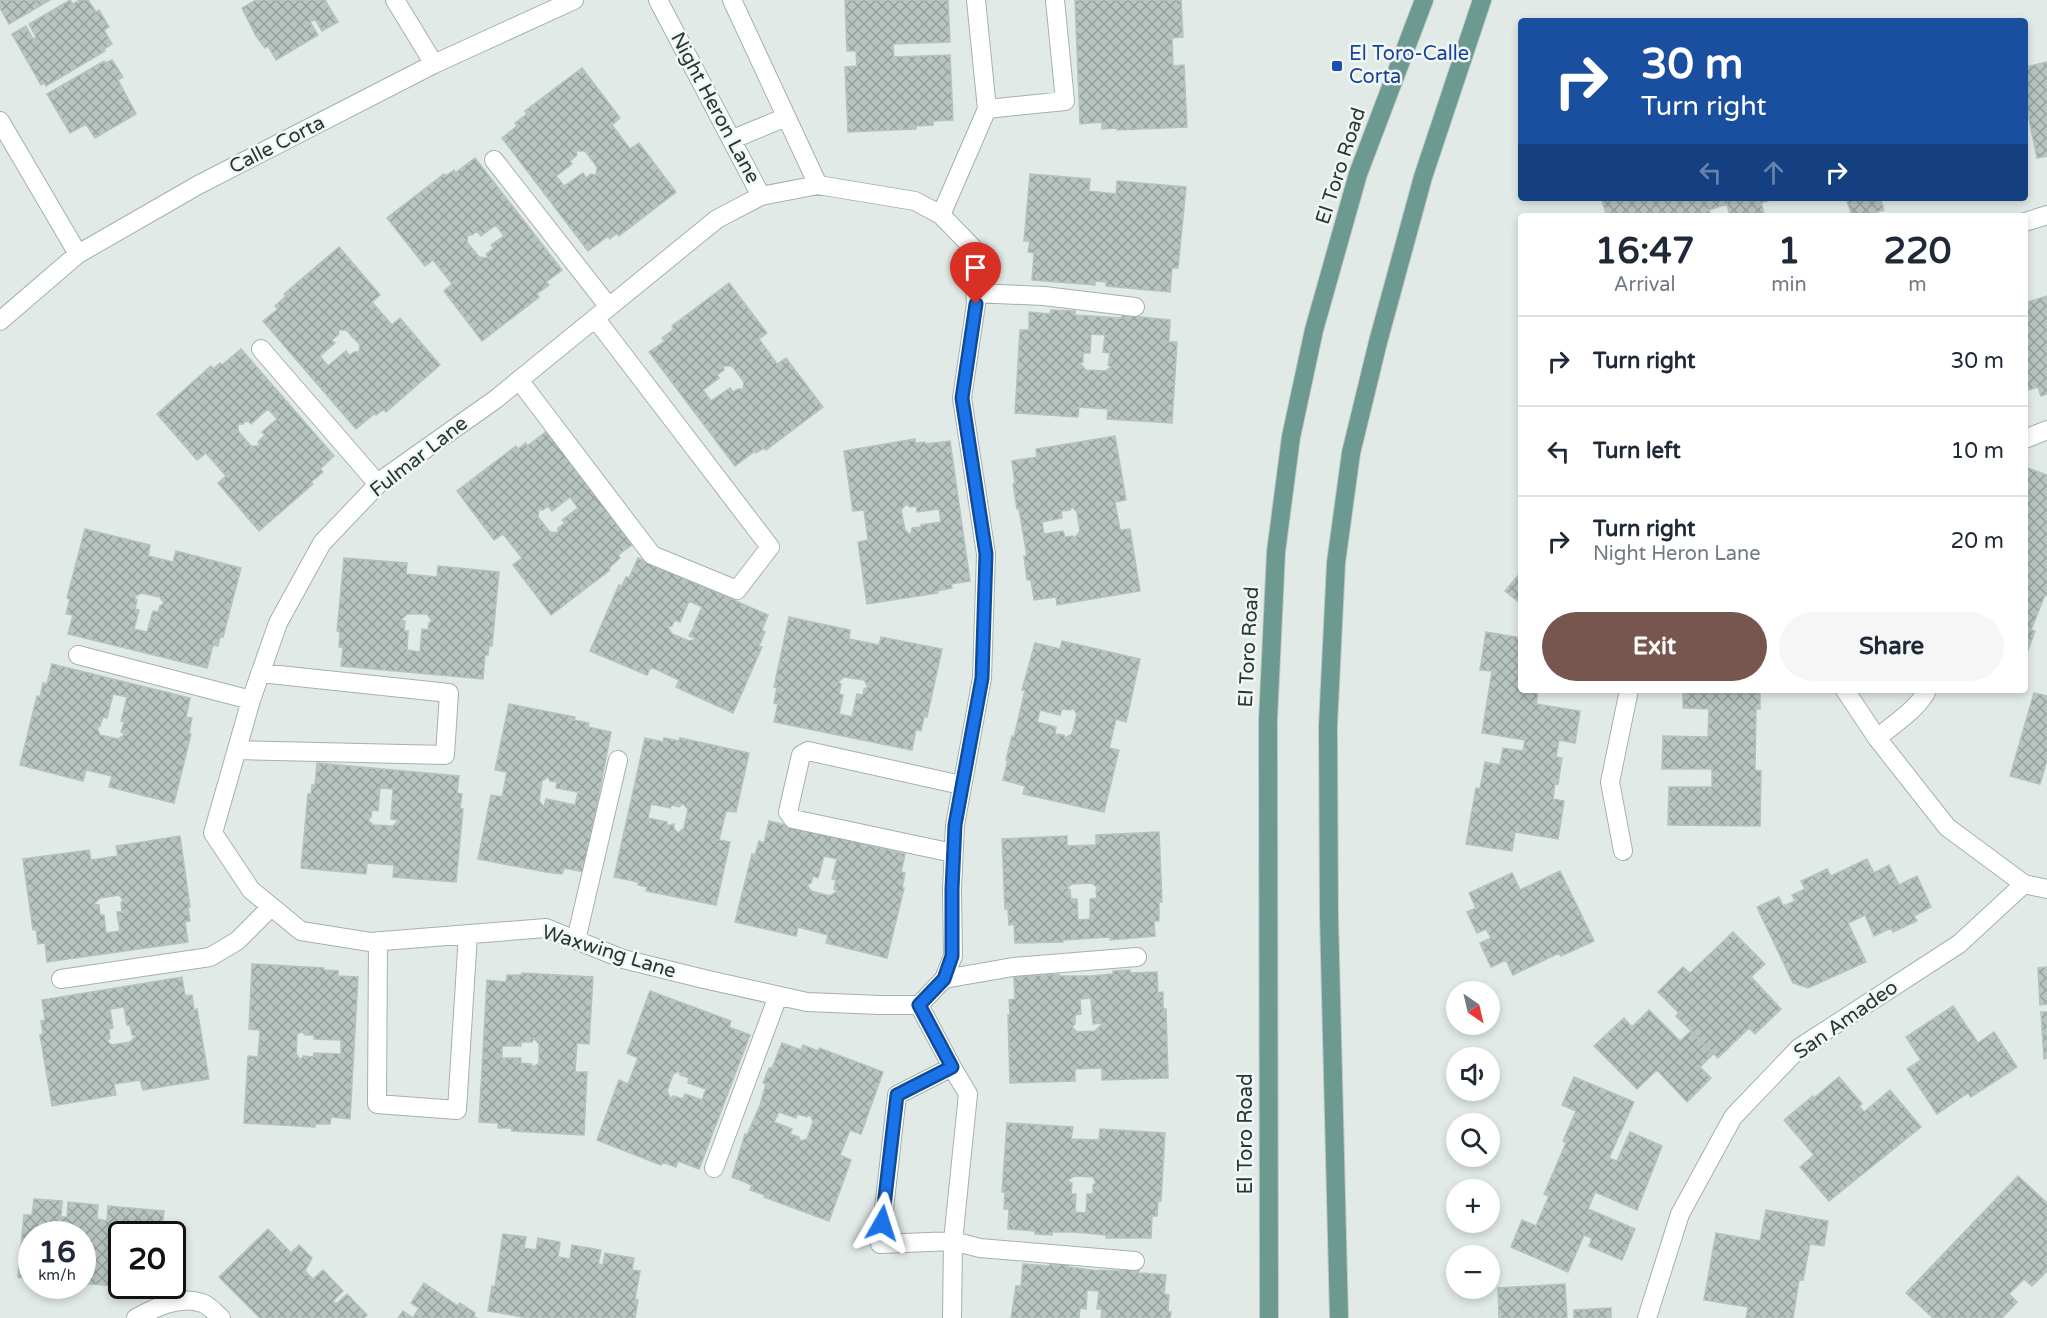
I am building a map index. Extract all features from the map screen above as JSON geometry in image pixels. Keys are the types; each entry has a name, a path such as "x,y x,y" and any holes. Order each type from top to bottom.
{"main road":[{"name":"El Toro Road","path":"1269,1318 1268,720 1276,552 1292,437 1314,330 1358,174 1424,0"},
{"path":"1340,1318 1329,916 1328,726 1336,562 1351,453 1378,342 1423,177 1482,0"}],"street":[{"path":"395,0 434,64"},
{"name":"Calle Corta","path":"0,321 78,254 200,184 434,64 574,0"},
{"name":"Night Heron Lane","path":"658,0 761,196 818,185 915,201 941,215 972,247 976,304 962,398 986,554 982,678 955,825 952,956 944,979 919,1005"},
{"path":"732,0 818,185"},
{"path":"941,215 987,109 976,0"},
{"path":"987,109 1065,101 1055,0"},
{"path":"732,139 786,117"},
{"path":"0,121 78,254"},
{"path":"494,160 770,547 737,590 652,555 519,380"},
{"name":"Fulmar Lane","path":"301,931 251,890 213,833 251,700 278,623 322,543 378,484 519,380 717,219 761,196"},
{"path":"2028,221 2047,215"},
{"path":"975,293 1044,296 1135,307"},
{"path":"261,349 378,484"},
{"path":"2028,439 2047,430"},
{"path":"78,655 251,700"},
{"path":"238,750 445,755 448,693 260,673"},
{"path":"1623,851 1610,782 1628,693"},
{"path":"1847,693 1877,738 1947,827 2024,884 2047,889"},
{"path":"1877,738 1910,711 1926,693"},
{"path":"953,853 792,819 788,812 801,755 808,751 961,785"},
{"path":"576,940 618,760"},
{"name":"San Amadeo","path":"1647,1318 1680,1214 1733,1117 1799,1048 1959,944 2024,884"},
{"path":"61,979 210,957 237,941 271,907"},
{"name":"Waxwing Lane","path":"301,931 370,942 546,928 624,959 807,1002 919,1005"},
{"path":"378,941 377,1104 457,1110 468,934"},
{"path":"944,979 1013,967 1137,957"},
{"path":"714,1168 778,996"},
{"path":"919,1005 968,1094 953,1241 952,1318"},
{"path":"952,1067 897,1095 880,1244 953,1241 980,1248 1135,1261"},
{"path":"136,1318 160,1306 185,1301 202,1303 221,1318"}],"building":[{"path":"0,0 50,0 9,24 0,8"},
{"path":"70,0 73,4 80,0 88,0 96,12 99,10 109,27 104,30 112,44 104,49 105,51 46,86 44,83 41,85 12,34 26,26 33,39 36,37 29,24"},
{"path":"256,0 325,0 338,22 322,31 315,19 310,22 318,35 276,60 268,46 265,48 256,36 242,8"},
{"path":"845,0 948,0 950,42 893,44 894,57 950,55 953,120 933,121 933,125 916,126 916,129 848,132 845,67 857,66 856,51 847,51"},
{"path":"1075,0 1181,0 1183,37 1172,38 1173,66 1184,65 1187,127 1117,130 1117,128 1102,129 1102,122 1080,124"},
{"path":"112,60 123,77 118,80 136,114 95,138 86,124 70,133 47,94 104,61 105,63"},
{"path":"2047,62 2047,156 2037,158 2028,114 2028,66"},
{"path":"582,68 620,118 612,125 630,149 639,143 676,192 619,236 617,233 610,239 608,236 588,251 502,138 517,126 515,123 527,114 525,111","holes":["576,151 585,151 597,167 596,175 591,174 586,178 583,173 564,186 556,176 572,164 570,161 577,155"]},
{"path":"475,158 562,270 546,282 549,285 537,294 539,297 482,341 444,291 452,284 433,260 425,266 387,218 444,174 446,176 454,170 455,173","holes":["496,225 504,236 491,245 494,248 486,254 488,258 479,257 467,242 468,235 477,231 481,236"]},
{"path":"1030,174 1090,179 1089,191 1116,194 1117,181 1186,187 1178,268 1172,268 1170,292 1106,286 1106,282 1095,281 1095,285 1032,280 1034,253 1028,252 1030,241 1024,241"},
{"path":"1602,201 1767,201 1761,203 1764,213 1729,213 1727,204 1709,210 1710,213 1606,213"},
{"path":"1847,201 1881,201 1884,210 1874,213 1851,213"},
{"path":"339,247 380,295 372,302 392,325 400,318 440,365 386,412 384,409 376,415 375,413 356,429 263,321 278,309 275,306 286,296 284,294","holes":["338,330 346,330 360,345 359,352 354,352 349,356 346,351 328,366 320,356 335,343 332,340 339,334"]},
{"path":"729,283 767,333 759,339 777,364 786,358 823,407 766,450 764,448 756,453 755,451 735,466 649,352 665,341 662,338 674,329 672,326","holes":["723,366 732,366 744,382 743,389 733,392 730,388 711,401 703,390 719,378 717,375 724,370"]},
{"path":"2047,296 2047,394 2041,396 2038,387 2028,390 2028,302"},
{"path":"1051,310 1075,311 1075,315 1122,318 1122,315 1170,320 1169,342 1177,342 1172,423 1107,419 1108,409 1079,407 1078,417 1015,413 1020,330 1029,330 1029,312 1050,314","holes":["1091,334 1105,335 1103,352 1110,353 1108,365 1111,367 1105,371 1086,370 1080,363 1083,362 1083,353 1090,353"]},
{"path":"241,349 334,456 320,469 323,472 311,482 313,484 259,531 218,483 226,476 206,453 197,460 157,414 211,366 213,369 220,363 222,365","holes":["268,409 277,419 262,432 265,435 258,442 260,446 251,446 238,431 238,424 243,424 247,420 251,424"]},
{"path":"547,431 633,544 618,555 620,558 609,568 610,570 551,615 513,565 522,558 503,534 494,540 457,491 516,446 518,449 526,443 527,446","holes":["570,497 578,508 562,520 565,523 558,528 558,533 550,532 538,517 539,509 543,510 548,506 552,511"]},
{"path":"1115,436 1126,500 1115,502 1120,530 1130,529 1140,591 1057,605 1056,597 1034,600 1031,580 1027,580 1024,556 1027,556 1013,484 1015,484 1012,461 1037,457 1036,449","holes":["1072,507 1077,512 1080,531 1075,538 1065,537 1063,531 1044,534 1042,522 1062,518 1061,511 1070,510"]},
{"path":"915,439 915,443 925,442 925,444 950,441 970,581 951,584 952,588 937,591 938,593 867,604 858,542 868,540 864,510 853,511 844,451","holes":["906,504 910,507 916,506 917,512 939,509 941,522 912,528 911,535 905,530 901,510"]},
{"path":"2028,468 2047,475 2047,596 2045,595 2031,630 2035,631 2028,650"},
{"path":"85,529 150,545 148,556 173,562 176,551 241,568 223,637 220,636 218,646 213,645 207,668 68,634 73,615 66,614 70,599 67,598","holes":["141,593 160,597 164,603 158,612 153,611 147,632 134,629 139,610 135,609 137,600 134,597"]},
{"path":"344,558 407,563 406,574 437,577 438,566 499,572 492,646 489,646 488,655 485,655 483,679 341,666 343,647 339,647 340,632 337,631","holes":["407,614 427,614 432,621 429,623 428,630 422,629 420,652 407,650 408,631 404,631 405,621 401,620"]},
{"path":"638,558 768,615 762,630 765,632 759,646 762,647 733,713 676,687 679,680 651,667 647,675 590,651 619,585 622,586 626,577 629,578","holes":["689,601 702,607 689,636 698,639 689,641 672,634 668,627 672,626 675,620 680,622"]},
{"path":"1518,576 1518,602 1505,591"},
{"path":"789,617 850,630 849,639 879,645 881,637 942,649 927,717 924,717 921,731 916,729 912,750 774,722 778,704 774,703 777,688 774,687","holes":["844,677 864,680 868,687 864,689 863,695 857,694 852,717 839,714 843,695 839,694 841,684 838,682"]},
{"path":"1486,632 1518,637 1518,693 1538,693 1536,704 1580,711 1575,743 1559,740 1556,757 1562,758 1553,799 1564,801 1558,839 1515,832 1512,851 1466,844 1476,788 1480,789 1485,762 1500,765 1503,748 1523,751 1525,740 1482,733 1492,671 1480,670"},
{"path":"1062,641 1140,659 1126,722 1116,719 1109,748 1119,750 1104,812 1023,794 1025,786 1003,780 1008,760 1006,760 1025,690 1022,690 1035,643 1060,649","holes":["1073,708 1077,714 1072,734 1065,738 1064,735 1055,734 1056,727 1037,722 1040,710 1060,715 1062,709 1071,710"]},
{"path":"52,664 190,698 186,717 192,718 189,733 191,734 174,803 109,787 112,776 86,770 83,781 20,765 37,696 40,697 43,683 47,684","holes":["113,694 127,697 121,721 124,722 121,732 125,734 118,739 100,735 97,728 103,717 107,718"]},
{"path":"1683,693 1760,693 1760,709 1756,709 1755,770 1761,771 1760,826 1668,825 1669,787 1712,787 1712,769 1662,769 1663,736 1708,737 1709,709 1683,708"},
{"path":"2034,693 2047,696 2047,760 2040,784 2010,776"},
{"path":"509,704 575,717 574,720 589,723 588,727 611,732 584,872 564,868 562,874 478,859 491,795 502,797 507,772 495,770","holes":["548,777 550,781 557,782 556,788 578,792 575,805 546,799 544,807 539,801 542,781"]},
{"path":"645,738 663,742 664,738 679,741 680,738 749,753 736,812 726,811 719,840 730,842 716,905 646,891 647,887 638,885 638,882 614,877","holes":["651,804 670,808 672,805 679,807 683,804 688,809 684,828 678,833 674,829 674,824 667,826 667,822 648,818"]},
{"path":"317,763 459,776 457,793 462,794 460,808 463,809 456,882 393,877 394,865 367,863 366,874 301,868 308,794 311,794 312,785 315,785","holes":["380,788 393,789 391,819 399,820 393,826 373,825 368,820 372,810 378,811"]},
{"path":"769,821 905,854 901,872 905,873 902,888 904,888 887,958 826,943 828,935 798,927 796,936 735,922 752,854 755,855 759,841 764,843","holes":["824,856 837,859 832,879 836,880 834,889 837,891 830,896 811,891 807,885 811,883 813,876 818,878"]},
{"path":"1159,832 1162,902 1159,902 1159,921 1154,921 1155,936 1015,943 1014,924 1009,925 1008,909 1005,909 1002,839 1067,836 1067,846 1096,845 1096,835","holes":["1092,883 1098,888 1097,898 1090,899 1090,919 1078,920 1077,899 1071,899 1070,890 1067,888 1072,884"]},
{"path":"180,836 190,907 188,907 190,921 185,922 188,942 47,962 45,943 38,944 36,929 33,930 23,859 89,850 91,860 118,856 116,846","holes":["119,895 123,900 122,912 117,912 120,931 106,933 104,915 100,915 99,905 94,904 100,898"]},
{"path":"1867,859 1874,873 1889,865 1899,885 1917,876 1931,907 1914,916 1917,921 1893,932 1891,928 1874,936 1865,915 1848,923 1866,962 1808,988 1793,983 1757,907 1779,897 1783,906 1795,901 1792,895 1805,889 1801,881 1827,869 1831,876"},
{"path":"1560,871 1594,941 1561,956 1559,953 1513,975 1506,960 1491,967 1480,943 1491,938 1486,929 1477,933 1467,912 1476,908 1469,893 1512,873 1520,890"},
{"path":"1733,932 1765,964 1751,977 1781,1009 1755,1034 1749,1028 1718,1058 1676,1016 1679,1013 1658,992 1683,967 1690,973"},
{"path":"252,964 324,968 324,970 338,971 338,976 358,977 350,1119 331,1117 330,1124 315,1124 315,1127 244,1123 248,1056 258,1057 260,1030 249,1029","holes":["302,1031 305,1035 314,1035 314,1039 341,1040 341,1054 314,1053 313,1057 303,1056 301,1060 296,1054 297,1035"]},
{"path":"2047,967 2047,1004 2040,1005 2038,968"},
{"path":"1113,971 1157,972 1158,993 1163,992 1163,1009 1166,1009 1168,1078 1102,1080 1102,1068 1075,1069 1075,1081 1010,1083 1008,1015 1010,1015 1009,1000 1015,999 1014,977 1059,974 1059,976 1091,976 1113,974","holes":["1091,998 1093,1024 1103,1023 1095,1031 1077,1032 1072,1027 1075,1024 1075,1015 1081,1014 1080,999"]},
{"path":"522,973 593,977 589,1044 577,1043 575,1072 587,1072 584,1135 512,1131 512,1128 498,1128 498,1123 479,1122 487,980 506,982 507,975 521,975","holes":["534,1038 539,1044 539,1063 533,1067 531,1064 521,1063 521,1058 502,1058 502,1046 521,1046 521,1042 532,1042"]},
{"path":"182,977 185,996 192,995 194,1010 197,1009 209,1079 143,1090 140,1080 114,1084 116,1095 52,1106 40,1035 43,1034 41,1021 45,1020 42,1000","holes":["124,1007 127,1025 130,1025 132,1035 136,1036 130,1042 112,1045 107,1041 110,1038 109,1029 113,1028 110,1009"]},
{"path":"650,991 731,1021 729,1027 750,1035 699,1169 678,1161 676,1167 662,1162 661,1165 597,1140 619,1080 628,1084 638,1058 627,1053","holes":["679,1071 680,1075 689,1078 688,1083 706,1089 702,1100 685,1094 683,1099 673,1096 671,1099 667,1091 673,1074"]},
{"path":"1953,1006 1978,1043 1994,1032 2017,1067 1971,1097 1968,1093 1937,1114 1907,1069 1921,1060 1906,1037"},
{"path":"1649,1010 1680,1041 1691,1031 1713,1054 1700,1067 1711,1078 1687,1102 1657,1070 1637,1089 1594,1046 1624,1018 1632,1027"},
{"path":"2041,1012 2047,1012 2047,1058 2044,1059"},
{"path":"782,1043 801,1050 803,1045 818,1051 819,1048 883,1072 861,1134 850,1130 840,1155 851,1160 829,1221 764,1197 765,1195 750,1190 752,1185 732,1177 745,1134 747,1135 760,1105 766,1084 763,1083 769,1068 772,1068","holes":["779,1112 796,1118 797,1114 807,1117 810,1114 813,1122 807,1139 800,1141 799,1137 790,1134 792,1129 774,1122"]},
{"path":"1574,1077 1634,1102 1609,1158 1617,1161 1630,1132 1662,1146 1637,1210 1595,1192 1588,1209 1635,1229 1622,1260 1589,1246 1592,1238 1584,1235 1568,1272 1511,1247 1522,1220 1536,1226 1549,1196 1544,1194 1566,1143 1563,1141 1576,1111 1562,1105"},
{"path":"1839,1077 1862,1104 1859,1106 1864,1112 1890,1090 1921,1127 1829,1201 1800,1167 1814,1155 1784,1120"},
{"path":"1007,1123 1073,1127 1071,1139 1099,1140 1100,1129 1165,1133 1161,1201 1158,1201 1157,1216 1152,1216 1151,1238 1106,1238 1106,1235 1074,1232 1052,1232 1052,1235 1035,1234 1035,1231 1008,1229 1009,1209 1004,1209 1005,1192 1002,1192","holes":["1074,1176 1093,1177 1096,1183 1093,1185 1093,1194 1087,1194 1086,1213 1075,1212 1076,1194 1071,1194 1072,1183 1067,1181"]},
{"path":"2018,1176 2047,1203 2047,1271 2032,1286 2024,1279 2009,1294 2017,1302 2002,1318 1933,1318 1906,1293"},
{"path":"34,1199 62,1201 61,1217 67,1217 68,1202 98,1205 97,1219 107,1221 108,1206 164,1211 163,1221 108,1221 108,1285 96,1284 96,1221 23,1221 24,1215 32,1215"},
{"path":"1766,1210 1828,1221 1824,1246 1810,1244 1803,1280 1799,1280 1793,1318 1746,1318 1748,1307 1704,1300 1716,1233 1760,1241"},
{"path":"268,1229 291,1253 299,1245 312,1258 305,1271 313,1279 323,1270 343,1291 333,1301 336,1304 347,1294 367,1315 364,1318 260,1318 219,1277"},
{"path":"503,1234 526,1237 524,1248 536,1250 538,1238 560,1242 558,1257 570,1259 572,1245 601,1250 598,1264 603,1265 605,1253 634,1258 632,1270 640,1271 635,1299 638,1300 635,1318 528,1318 488,1311 492,1286 495,1286"},
{"path":"1023,1264 1068,1265 1068,1267 1100,1271 1122,1271 1122,1268 1139,1270 1139,1273 1166,1275 1164,1294 1169,1295 1170,1318 1101,1318 1102,1309 1097,1309 1099,1291 1087,1290 1086,1309 1080,1308 1079,1318 1011,1318 1016,1286 1021,1286"},
{"path":"424,1283 458,1306 460,1303 475,1313 474,1316 477,1318 413,1318 419,1308 411,1303"},
{"path":"1565,1284 1567,1318 1499,1318 1500,1288"},
{"path":"1611,1308 1611,1318 1574,1318 1574,1310"},
{"path":"403,1311 413,1318 398,1318"}],"place":[{"name":"El Toro-Calle Corta","path":"1337,66"}],"route":[{"path":"882,1223 897,1095 952,1067 919,1005 944,979 952,956 955,825 982,678 986,554 962,398 976,304"}]}
